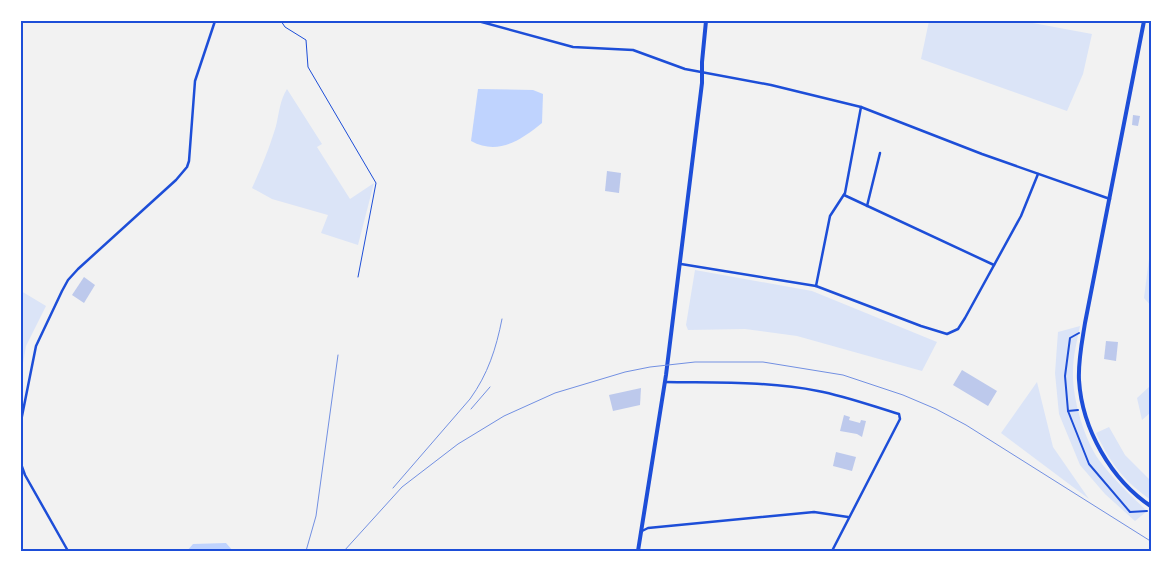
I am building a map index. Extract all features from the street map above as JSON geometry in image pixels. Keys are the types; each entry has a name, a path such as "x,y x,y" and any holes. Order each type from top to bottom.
{"street":[{"path":"478,21 573,46 632,50 685,69 771,85 862,106 1038,174 1110,199"},
{"path":"638,551 665,382 681,264 706,21"},
{"path":"1144,21 1085,322 1079,381 1088,419 1098,445 1126,486 1152,507"},
{"path":"21,420 36,346 68,280 176,180 187,167 190,154 195,81 216,22"},
{"path":"816,286 830,216 844,195 862,106"},
{"path":"867,206 880,153"},
{"path":"681,264 816,286 947,334 958,329 965,318 1021,216 1038,174"},
{"path":"844,195 994,265"},
{"path":"1079,333 1070,338 1065,376 1068,411 1089,464 1130,512 1147,511"},
{"path":"665,382 756,384 810,390 899,414 900,419 832,551"},
{"path":"1068,411 1078,410"},
{"path":"21,464 25,475 68,551"},
{"path":"642,531 648,528 814,512 849,518"}],"lane":[{"path":"281,21 285,27 306,40 308,67 376,183 358,277"}],"shaded area":[{"path":"929,21 1022,21 1092,34 1083,74 1067,111 921,59"},
{"path":"287,89 322,144 317,147 350,199 374,183 358,245 321,233 328,215 272,199 252,188 271,142 281,102"},
{"path":"1152,250 1152,307 1144,298 1150,251"},
{"path":"695,270 812,291 937,342 922,371 797,336 745,329 688,330 686,325"},
{"path":"21,291 46,306 26,346 21,375"},
{"path":"1080,326 1074,354 1073,382 1080,418 1088,441 1099,460 1147,511 1135,521 1105,494 1080,465 1059,414 1055,373 1058,332"},
{"path":"1037,382 1053,447 1089,499 1001,433"},
{"path":"1149,387 1152,390 1152,414 1150,413 1142,420 1137,398"},
{"path":"1109,427 1125,455 1152,482 1152,501 1125,478 1107,454 1096,433"}],"water":[{"path":"478,89 533,90 543,94 542,123 526,135 509,144 491,147 471,141"},
{"path":"226,543 233,551 187,551 193,544"}],"building":[{"path":"1133,115 1140,116 1138,126 1132,125"},
{"path":"607,171 621,173 619,193 605,191"},
{"path":"84,277 95,285 84,303 72,295"},
{"path":"1106,341 1118,342 1116,361 1104,359"},
{"path":"962,370 997,391 988,406 953,385"},
{"path":"641,388 640,405 613,411 609,395"},
{"path":"844,415 850,417 849,420 860,423 861,420 866,421 862,437 857,434 840,431"},
{"path":"836,452 856,457 852,471 833,466"}],"railway":[{"path":"393,488 476,390 490,361 502,319"},
{"path":"306,551 316,516 338,355"},
{"path":"344,551 402,487 458,444 504,416 555,393 625,372 695,362 763,362 843,375 903,395 936,409 966,425 1152,542"},
{"path":"471,409 490,387"}]}
